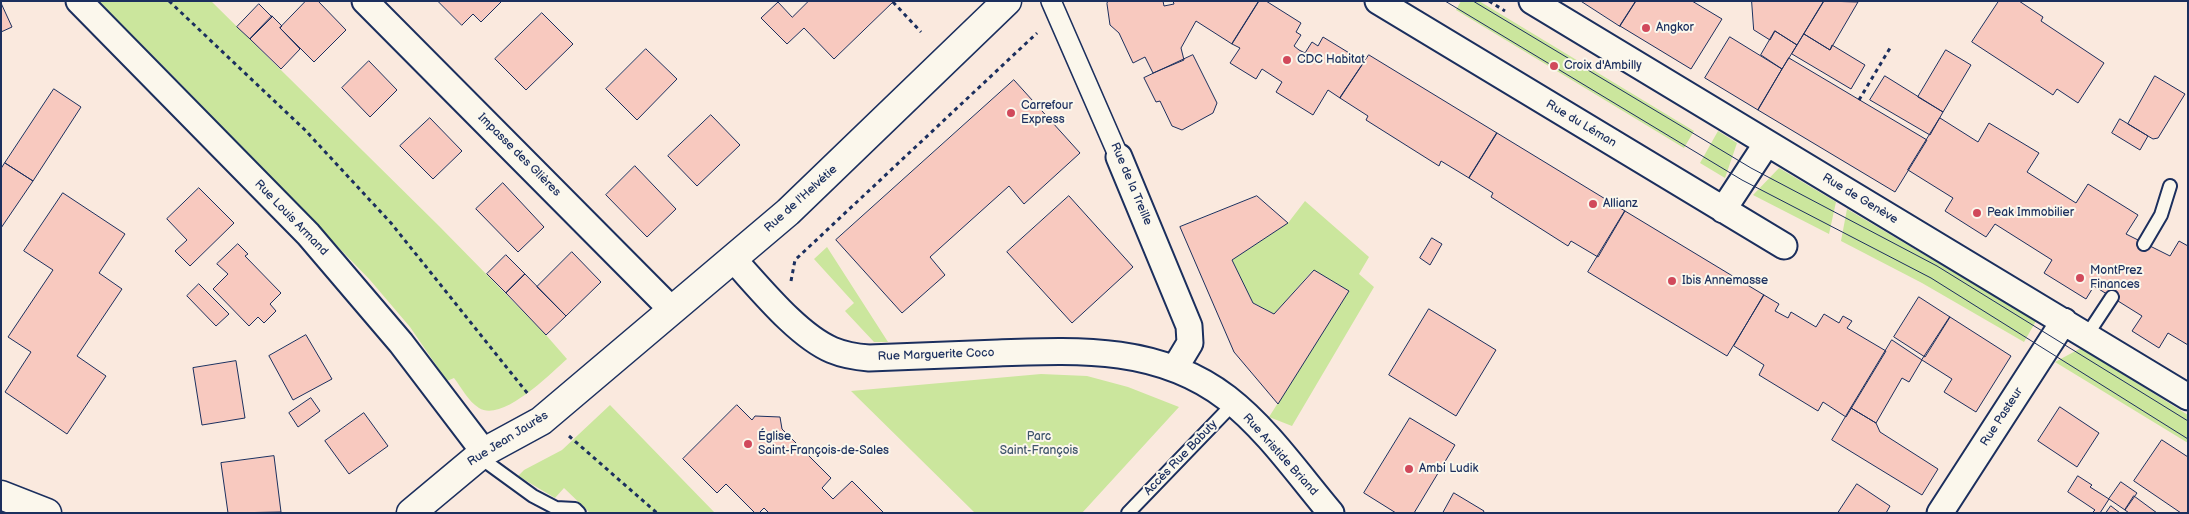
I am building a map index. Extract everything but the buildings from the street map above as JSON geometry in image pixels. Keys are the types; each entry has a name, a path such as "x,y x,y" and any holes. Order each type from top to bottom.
{"street":[{"name":"Rue Louis Armand","path":"80,1 308,234 401,343 481,454"},
{"name":"Impasse des Glières","path":"365,1 672,310"},
{"name":"Rue de l'Helvétie","path":"583,385 823,180 1007,1"},
{"name":"Rue du Léman","path":"1378,1 1784,246"},
{"name":"Rue de Genève","path":"1532,1 2188,397"},
{"name":"Rue de la Treille","path":"1054,8 1119,157 1189,326 1190,342 1175,368"},
{"path":"1723,210 1767,143"},
{"name":"Rue Marguerite Coco","path":"732,259 776,305 817,342 831,350 850,356 869,358 1081,351 1117,354 1175,368"},
{"name":"Rue Pasteur","path":"1940,513 2064,321"},
{"name":"Rue Aristide Briand","path":"1175,368 1204,383 1233,404 1259,428 1331,513"},
{"name":"Rue Jean Jaurès","path":"411,513 481,454 525,431 547,416 583,385"},
{"path":"1,495 48,513"}],"lane":[{"path":"2144,244 2161,215 2170,186"},
{"path":"2086,335 2112,297"},
{"name":"Accès Rue Babuty","path":"1128,513 1233,404"},
{"path":"481,454 533,496 556,508 575,509 579,513"}],"path":[{"path":"169,1 305,130 391,223 547,416 657,513"},
{"path":"893,2 921,32"},
{"path":"776,305 790,284 795,260 1054,8"},
{"path":"1859,100 1890,48"}],"green space":[{"path":"98,1 211,1 439,226 546,335 567,359 538,385 513,403 500,409 489,411 475,405 454,378 447,381 410,327 370,280"},
{"path":"1461,1 1479,1 1694,131 1684,148 1456,10"},
{"path":"1718,131 1737,143 1725,178 1700,163"},
{"path":"1779,168 1836,202 1829,234 1753,195"},
{"path":"1305,201 1369,257 1359,274 1374,287 1292,426 1269,417 1349,291 1313,270 1274,314 1253,303 1232,260 1288,223"},
{"path":"1847,209 2036,321 2024,342 1922,283 1841,241"},
{"path":"827,247 888,342 874,342 845,311 854,303 814,259"},
{"path":"2081,348 2188,415 2188,443 2055,362"},
{"name":"Parc Saint-François","path":"1041,374 1087,376 1128,387 1179,407 1082,513 975,513 851,391"},
{"path":"610,405 715,513 590,513 564,488 555,498 518,476 524,470 562,450"}],"tram line":[{"path":"1445,1 1742,180 1931,278 2188,439"},
{"path":"1473,1 1751,168 1937,266 2188,421"}],"place":[{"name":"Angkor","path":"1646,28"},
{"name":"CDC Habitat","path":"1287,60"},
{"name":"Croix d'Ambilly","path":"1554,66"},
{"name":"Carrefour Express","path":"1011,113"},
{"name":"Allianz","path":"1593,204"},
{"name":"Peak Immobilier","path":"1977,213"},
{"name":"MontPrez Finances","path":"2080,278"},
{"name":"Ibis Annemasse","path":"1672,281"},
{"name":"Église Saint-François-de-Sales","path":"748,444"},
{"name":"Ambi Ludik","path":"1409,469"}]}
